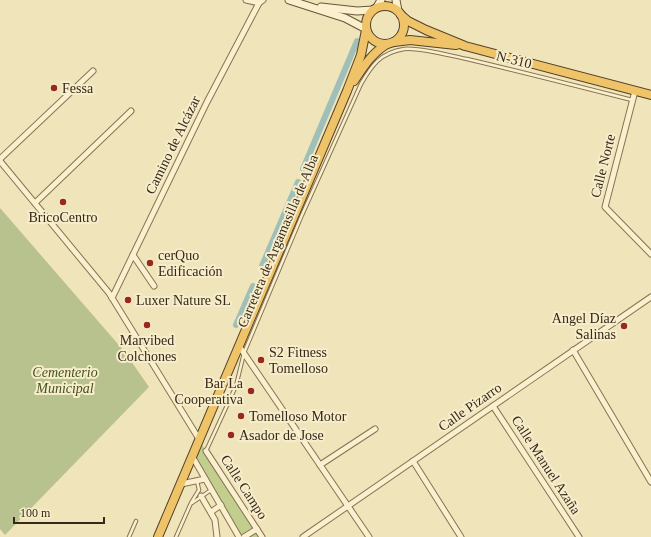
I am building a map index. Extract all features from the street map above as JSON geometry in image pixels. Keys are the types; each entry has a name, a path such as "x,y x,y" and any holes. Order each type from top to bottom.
{"highway":[{"path":"347,91 361,55 367,19 377,6 384,6 392,7 408,21 426,30 465,46 651,95"},
{"path":"347,91 368,59 378,49 397,40 402,34 404,21 400,13"},
{"path":"366,29 369,35 377,42 389,43 410,40 465,46"},
{"name":"Carretera de Argamasilla de Alba","path":"158,537 347,91"}],"main road":[{"path":"289,0 345,18 366,29"},
{"path":"396,0 400,13"},
{"path":"303,4 350,10 377,6"}],"street":[{"path":"246,0 261,2"},
{"name":"Camino de Alcázar","path":"112,298 207,102 261,2"},
{"path":"93,71 0,160 112,298 199,439"},
{"name":"Calle Norte","path":"635,91 605,207 651,254"},
{"path":"35,203 131,111"},
{"path":"133,255 154,286"},
{"name":"Calle Pizarro","path":"303,537 651,297"},
{"path":"239,346 369,537"},
{"path":"573,350 651,482"},
{"name":"Calle Manuel Azaña","path":"493,406 579,537"},
{"path":"320,465 375,429"},
{"name":"Calle Campo","path":"206,450 262,537"},
{"name":"Calle Campo","path":"192,456 240,537"},
{"path":"413,461 462,537"},
{"path":"181,484 205,479"},
{"path":"201,496 215,520 217,537"},
{"path":"211,512 221,505"},
{"path":"244,537 257,529"}],"lane":[{"name":"N-310","path":"391,53 404,49 449,55 632,100"},
{"name":"Carretera de Argamasilla de Alba","path":"206,450 236,386 244,353 302,215 361,84 379,58 391,53"},
{"path":"176,537 191,503 199,490 196,480"},
{"path":"191,503 212,489"},
{"path":"129,537 136,521"}],"green space":[{"name":"Cementerio Municipal","path":"0,208 124,351 149,387 5,535 0,529"},
{"path":"199,439 262,537 239,537 192,456"}],"waterway":[{"path":"303,169 357,41"},
{"path":"262,266 298,182"},
{"path":"236,325 253,286"}],"place":[{"name":"Fessa","path":"54,88"},
{"name":"BricoCentro","path":"63,202"},
{"name":"cerQuo Edificación","path":"150,263"},
{"name":"Luxer Nature SL","path":"128,300"},
{"name":"Marvibed Colchones","path":"147,325"},
{"name":"Angel Díaz Salinas","path":"624,326"},
{"name":"S2 Fitness Tomelloso","path":"261,360"},
{"name":"Bar La Cooperativa","path":"251,391"},
{"name":"Tomelloso Motor","path":"241,416"},
{"name":"Asador de Jose","path":"231,435"}]}
